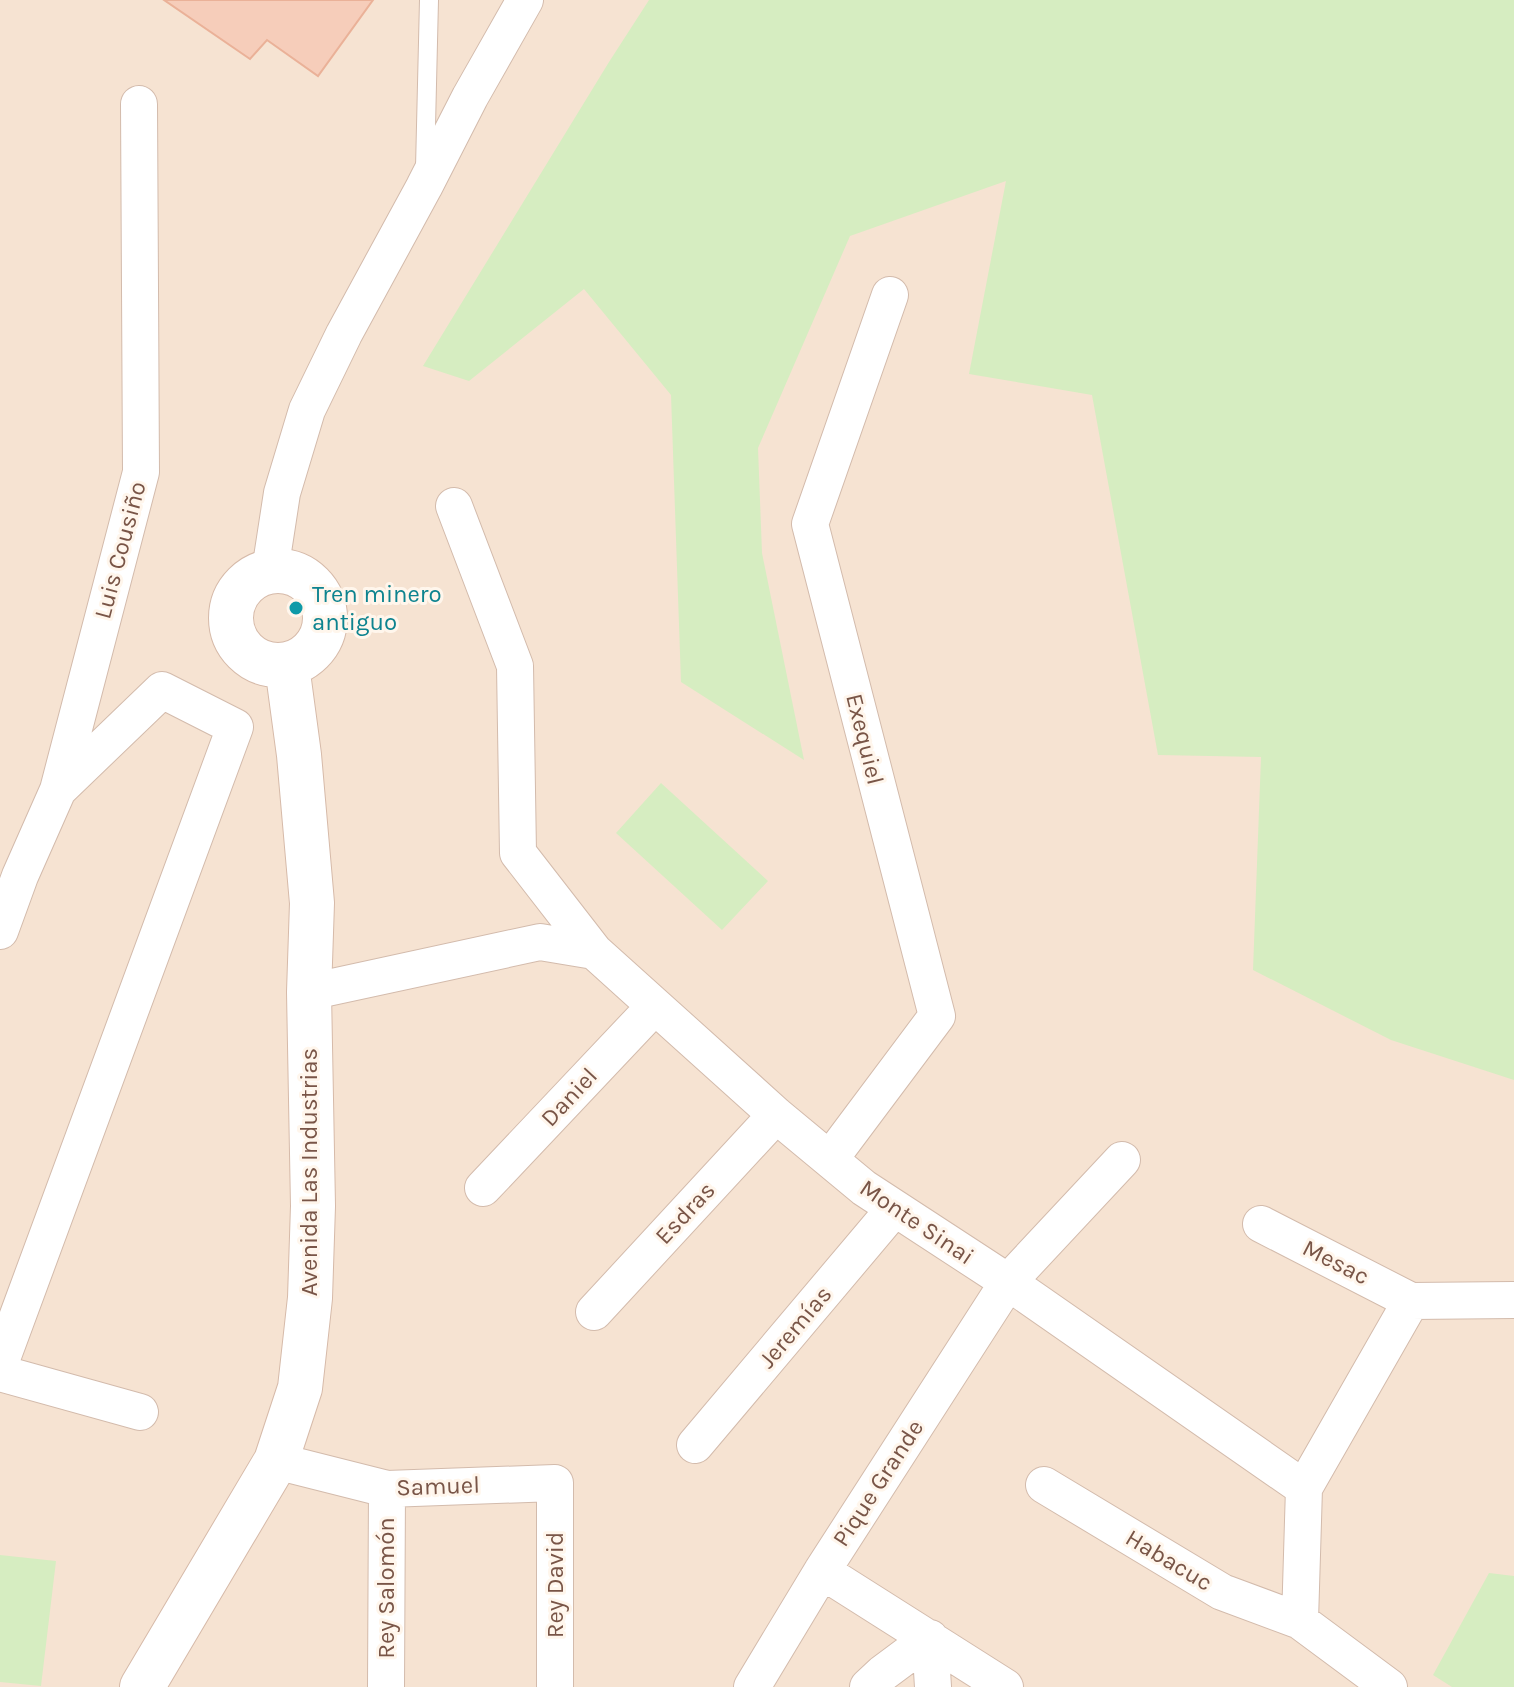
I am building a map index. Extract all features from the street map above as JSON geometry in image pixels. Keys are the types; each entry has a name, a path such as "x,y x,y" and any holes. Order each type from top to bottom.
{"street":[{"path":"270,571 282,493 307,410 470,97 525,0"},
{"name":"Luis Cousiño","path":"0,931 20,876 58,790 141,472 139,104"},
{"name":"Exequiel","path":"830,1159 937,1016 810,524 890,295"},
{"name":"Monte Sinai","path":"454,506 515,666 518,853 594,951 776,1115 864,1188 1008,1282 1304,1488"},
{"path":"270,571 300,575 321,595 326,625 313,651 287,666 257,662 236,641 231,612 244,585 270,571"},
{"name":"Avenida Las Industrias","path":"142,1687 276,1461 300,1388 310,1298 313,1206 309,992 312,903 299,755 287,666"},
{"path":"0,1364 235,727 162,690 58,790"},
{"path":"309,992 540,942 594,951"},
{"name":"Daniel","path":"483,1188 655,1006"},
{"name":"Esdras","path":"594,1312 776,1115"},
{"name":"Pique Grande","path":"752,1687 822,1571 1008,1282 1122,1160"},
{"name":"Jeremías","path":"695,1445 894,1209"},
{"name":"Mesac","path":"1261,1224 1411,1301"},
{"path":"1389,1687 1300,1621 1304,1488 1411,1301 1514,1300"},
{"path":"0,1373 140,1412"},
{"name":"Samuel","path":"276,1461 387,1489 555,1483"},
{"name":"Rey David","path":"555,1483 555,1687"},
{"name":"Habacuc","path":"1044,1485 1222,1592 1300,1621"},
{"name":"Rey Salomón","path":"386,1687 387,1489"},
{"path":"822,1571 1005,1687"},
{"path":"868,1687 930,1638"},
{"path":"930,1638 933,1687"}],"lane":[{"path":"424,187 429,0"}],"shaded area":[{"path":"0,0 1514,0 1514,1687 0,1687"}],"green space":[{"path":"649,0 1514,0 1514,1080 1391,1040 1253,970 1261,757 1158,755 1092,395 969,374 1006,181 850,236 758,448 762,553 804,760 681,682 671,395 584,289 469,381 423,366"},
{"path":"661,783 768,881 722,930 616,833"},
{"path":"0,1555 56,1561 41,1686 0,1682"},
{"path":"1489,1573 1514,1576 1514,1687 1452,1687 1433,1675"}],"building":[{"path":"164,0 373,0 318,76 267,40 250,59"}],"place":[{"name":"Tren minero antiguo","path":"296,608"}]}
